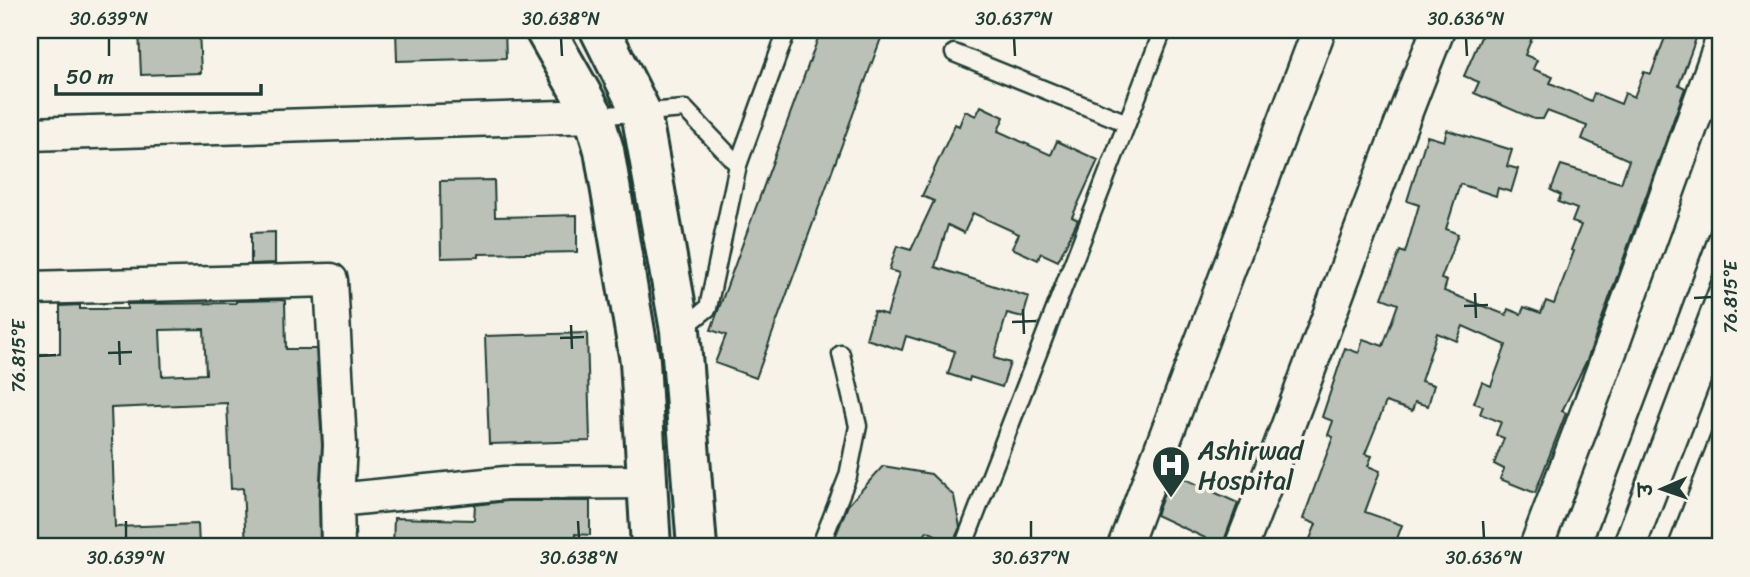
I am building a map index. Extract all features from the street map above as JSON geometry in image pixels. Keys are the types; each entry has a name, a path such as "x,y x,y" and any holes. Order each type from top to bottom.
{"main road":[{"path":"545,30 594,116 604,150 640,361 651,547"},
{"path":"600,30 641,112 680,330 696,547"}],"street":[{"path":"1124,547 1320,30"},
{"path":"1241,547 1287,430 1394,137 1438,30"},
{"path":"1536,547 1614,341 1720,46"},
{"path":"30,134 594,116"},
{"path":"30,288 331,280 339,432 338,547"},
{"path":"337,499 506,483 648,482"}],"lane":[{"path":"680,330 708,308 738,165 787,30"},
{"path":"963,547 1163,30"},
{"path":"954,53 1127,123"},
{"path":"594,116 685,109 738,165"},
{"path":"1601,547 1720,231"},
{"path":"820,547 848,476 858,426 841,354"},
{"path":"1657,547 1720,385"}],"building":[{"path":"139,30 199,30 201,73 141,75"},
{"path":"396,30 505,30 506,58 397,61"},
{"path":"821,30 884,30 756,378 715,363 726,335 711,330"},
{"path":"1484,30 1535,30 1525,55 1537,60 1533,69 1553,77 1550,83 1591,101 1594,93 1621,104 1625,93 1634,97 1644,72 1651,74 1668,30 1699,30 1679,85 1685,88 1587,360 1562,411 1566,413 1535,493 1500,479 1504,469 1494,464 1504,438 1496,435 1501,422 1480,414 1483,406 1474,403 1482,382 1491,386 1506,345 1463,326 1457,341 1437,333 1421,381 1434,385 1428,406 1415,402 1412,411 1386,402 1365,454 1372,456 1368,466 1380,471 1365,512 1402,525 1394,547 1332,547 1310,539 1316,524 1303,519 1333,437 1328,435 1333,421 1322,417 1345,348 1359,353 1363,339 1383,346 1398,304 1382,298 1400,251 1405,253 1419,205 1407,201 1427,136 1444,141 1447,130 1512,150 1507,166 1518,169 1511,192 1498,188 1496,196 1460,184 1446,229 1458,234 1441,279 1447,281 1444,291 1506,315 1508,309 1521,314 1524,307 1541,313 1546,301 1554,304 1574,251 1571,250 1581,225 1572,222 1577,209 1558,202 1561,195 1551,190 1561,165 1621,183 1629,160 1582,139 1587,126 1547,111 1543,119 1534,119 1474,93 1479,82 1464,76"},
{"path":"981,106 1004,117 998,131 1051,155 1057,141 1098,160 1072,217 1078,220 1058,261 1041,253 1038,260 1012,248 1019,234 973,213 964,233 948,225 935,267 1029,297 1023,317 1007,313 994,358 1010,363 1002,387 970,377 969,381 948,374 955,351 906,336 902,350 866,339 874,311 887,315 899,273 889,270 897,246 911,250 934,201 922,196 955,124 959,126 965,111 976,116"},
{"path":"494,180 495,217 577,215 577,252 479,254 479,257 441,258 440,181"},
{"path":"275,232 275,263 251,264 251,233"},
{"path":"285,301 286,349 316,349 322,445 320,547 246,547 243,488 231,489 227,403 111,408 115,527 198,524 199,547 30,547 30,354 60,354 60,306 80,305 80,309 127,309 127,304","holes":["204,329 206,374 162,376 160,330"]},
{"path":"587,333 590,441 489,444 485,336"},
{"path":"883,466 931,474 954,496 960,527 953,543 927,531 918,547 831,547 848,505"},
{"path":"1172,473 1238,503 1222,546 1156,515"},
{"path":"507,501 590,501 590,535 575,534 575,547 393,547 394,518 474,520 475,505"}],"place":[{"name":"Ashirwad Hospital","path":"1171,499"}]}
